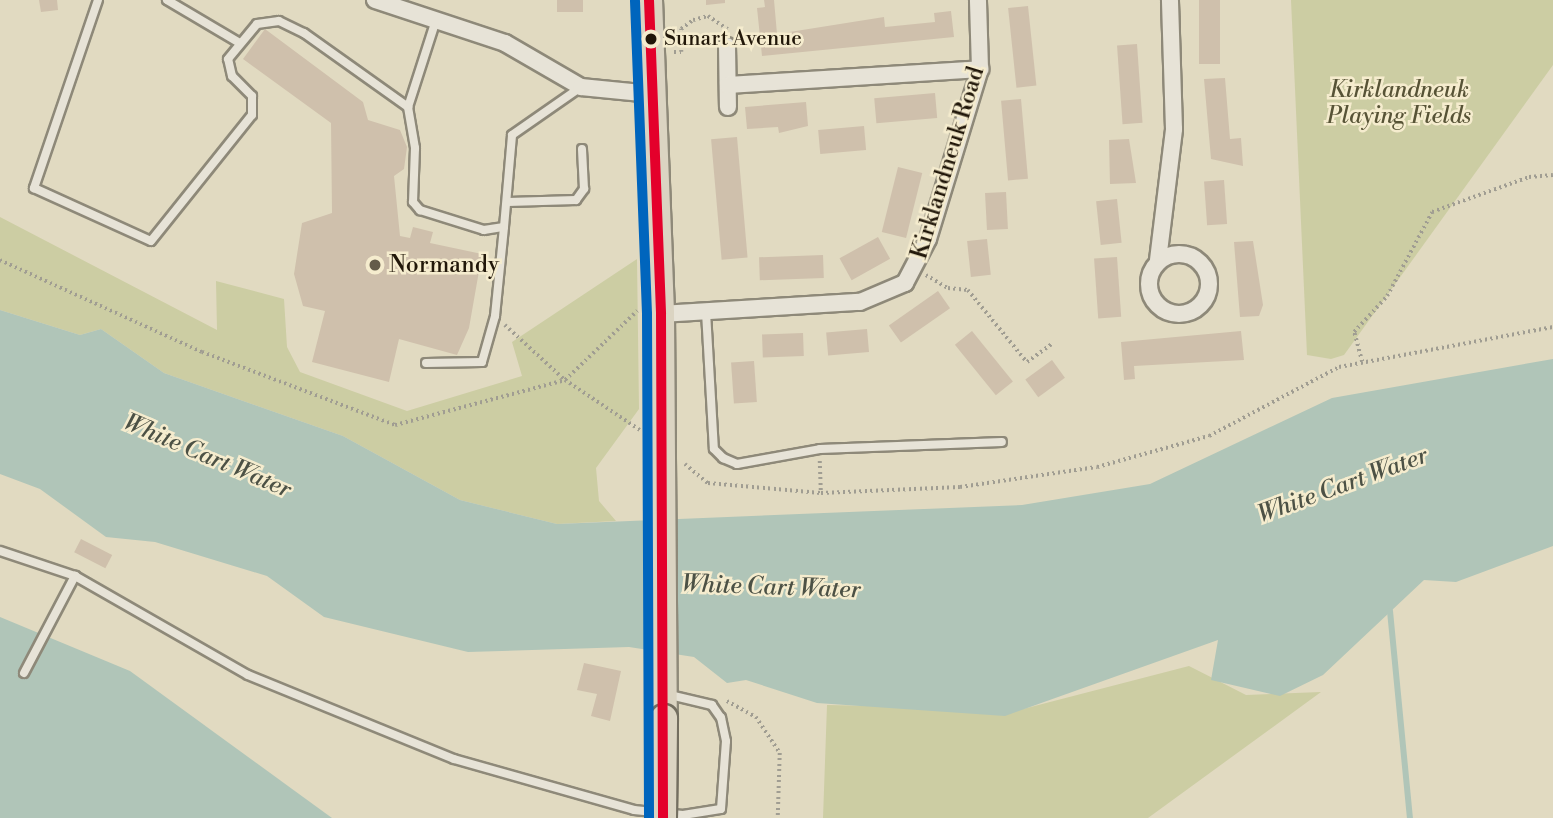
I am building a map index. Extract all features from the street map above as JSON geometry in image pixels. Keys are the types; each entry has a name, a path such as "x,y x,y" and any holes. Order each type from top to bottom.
{"main road":[{"path":"649,0 661,314 663,818"}],"street":[{"path":"375,0 505,43 581,87 652,94"},
{"name":"Kirklandneuk Road","path":"661,314 860,302 885,295 915,269 980,69 978,0"},
{"path":"1158,260 1174,128 1170,0"},
{"path":"727,46 728,107"},
{"path":"728,85 980,69"}],"lane":[{"path":"98,0 34,188 151,241 252,115 252,96 229,69 238,41 257,24 279,21 408,107"},
{"path":"167,0 238,41"},
{"path":"436,20 408,107 415,207 484,230 504,228"},
{"path":"426,363 481,362 495,316 508,202 512,135 581,87"},
{"path":"508,202 576,200 584,189 582,149"},
{"path":"706,312 714,449 737,464 820,449 1002,442"},
{"path":"0,551 75,576 248,674 454,759 634,810 683,815 721,809 726,741 721,718 712,705 663,694"},
{"path":"24,673 75,576"}],"path":[{"path":"651,52 681,52 681,29 708,16 726,25 733,37 727,46"},
{"path":"1362,362 1354,332 1387,296 1432,212 1529,177 1553,176"},
{"path":"0,261 202,352 395,425 565,380 660,286"},
{"path":"915,269 948,288 968,290 1027,362 1052,344"},
{"path":"495,316 565,380 660,443 708,483 821,493 960,487 1097,467 1209,436 1315,377 1362,362 1553,327"},
{"path":"820,449 821,493"},
{"path":"723,699 756,717 780,753 778,818"}],"green space":[{"name":"Kirklandneuk Playing Fields","path":"1291,0 1553,0 1553,65 1344,355 1331,359 1307,355"},
{"path":"0,217 217,330 216,281 284,299 287,347 300,372 407,411 522,376 512,342 637,259 639,409 596,468 599,501 616,521 557,524 460,500 343,436 164,373 101,329 80,335 0,310"},
{"path":"1189,666 1246,695 1321,692 1148,818 823,818 827,705 1023,709"}],"water":[{"name":"White Cart Water","path":"0,310 80,335 101,329 164,373 343,436 460,500 557,524 1022,505 1150,484 1332,398 1553,359 1553,546 1456,582 1424,580 1323,675 1280,696 1211,680 1218,640 1005,716 817,703 746,680 727,683 694,657 629,647 468,652 324,617 267,576 155,542 106,537 40,489 0,474"},
{"path":"0,617 130,671 332,818 0,818"}],"building":[{"path":"39,0 57,0 58,10 41,12"},
{"path":"557,0 583,0 583,12 557,12"},
{"path":"706,0 725,0 725,3 706,5"},
{"path":"764,0 774,0 777,34 884,17 885,27 935,22 934,13 951,11 954,37 762,56 757,8 765,7"},
{"path":"1199,0 1220,0 1220,64 1199,64"},
{"path":"1028,6 1036,86 1016,88 1008,8"},
{"path":"265,29 363,102 368,120 400,130 407,147 404,169 394,176 400,236 410,238 413,227 433,232 430,243 482,254 469,328 457,355 399,339 389,382 312,362 325,311 303,306 294,274 302,223 332,213 331,123 243,59"},
{"path":"1137,44 1143,123 1123,124 1117,45"},
{"path":"1225,78 1230,139 1241,138 1243,166 1211,159 1204,79"},
{"path":"935,93 937,118 876,123 874,98"},
{"path":"1021,99 1028,179 1008,180 1001,101"},
{"path":"806,102 808,126 779,133 778,127 747,129 745,107"},
{"path":"864,126 866,150 820,154 818,130"},
{"path":"737,137 748,258 722,260 711,139"},
{"path":"1129,139 1136,183 1110,184 1109,140"},
{"path":"898,167 922,173 906,238 882,232"},
{"path":"1224,180 1227,224 1207,225 1204,181"},
{"path":"1006,192 1008,229 987,230 985,193"},
{"path":"1117,199 1122,243 1101,245 1096,201"},
{"path":"878,237 890,259 852,280 840,258"},
{"path":"987,239 991,275 971,277 967,241"},
{"path":"1253,241 1263,305 1259,316 1240,317 1234,242"},
{"path":"823,255 824,278 760,280 759,257"},
{"path":"1117,257 1121,317 1098,318 1094,259"},
{"path":"938,291 950,308 901,343 889,325"},
{"path":"867,329 869,352 828,355 826,333"},
{"path":"972,331 1013,382 996,395 955,345"},
{"path":"1241,331 1244,360 1134,366 1135,379 1124,380 1121,342"},
{"path":"803,333 804,356 763,357 762,334"},
{"path":"1052,360 1065,378 1038,397 1025,379"},
{"path":"754,361 757,402 734,404 731,363"},
{"path":"81,539 112,555 105,568 74,552"},
{"path":"584,663 621,671 610,721 591,716 597,694 577,690"}],"waterway":[{"path":"1390,611 1410,818"}],"transit line":[{"path":"649,0 661,314 663,818"},
{"path":"635,1 647,314 649,818"}],"place":[{"name":"Sunart Avenue","path":"651,39"},
{"name":"Normandy","path":"375,265"}]}
